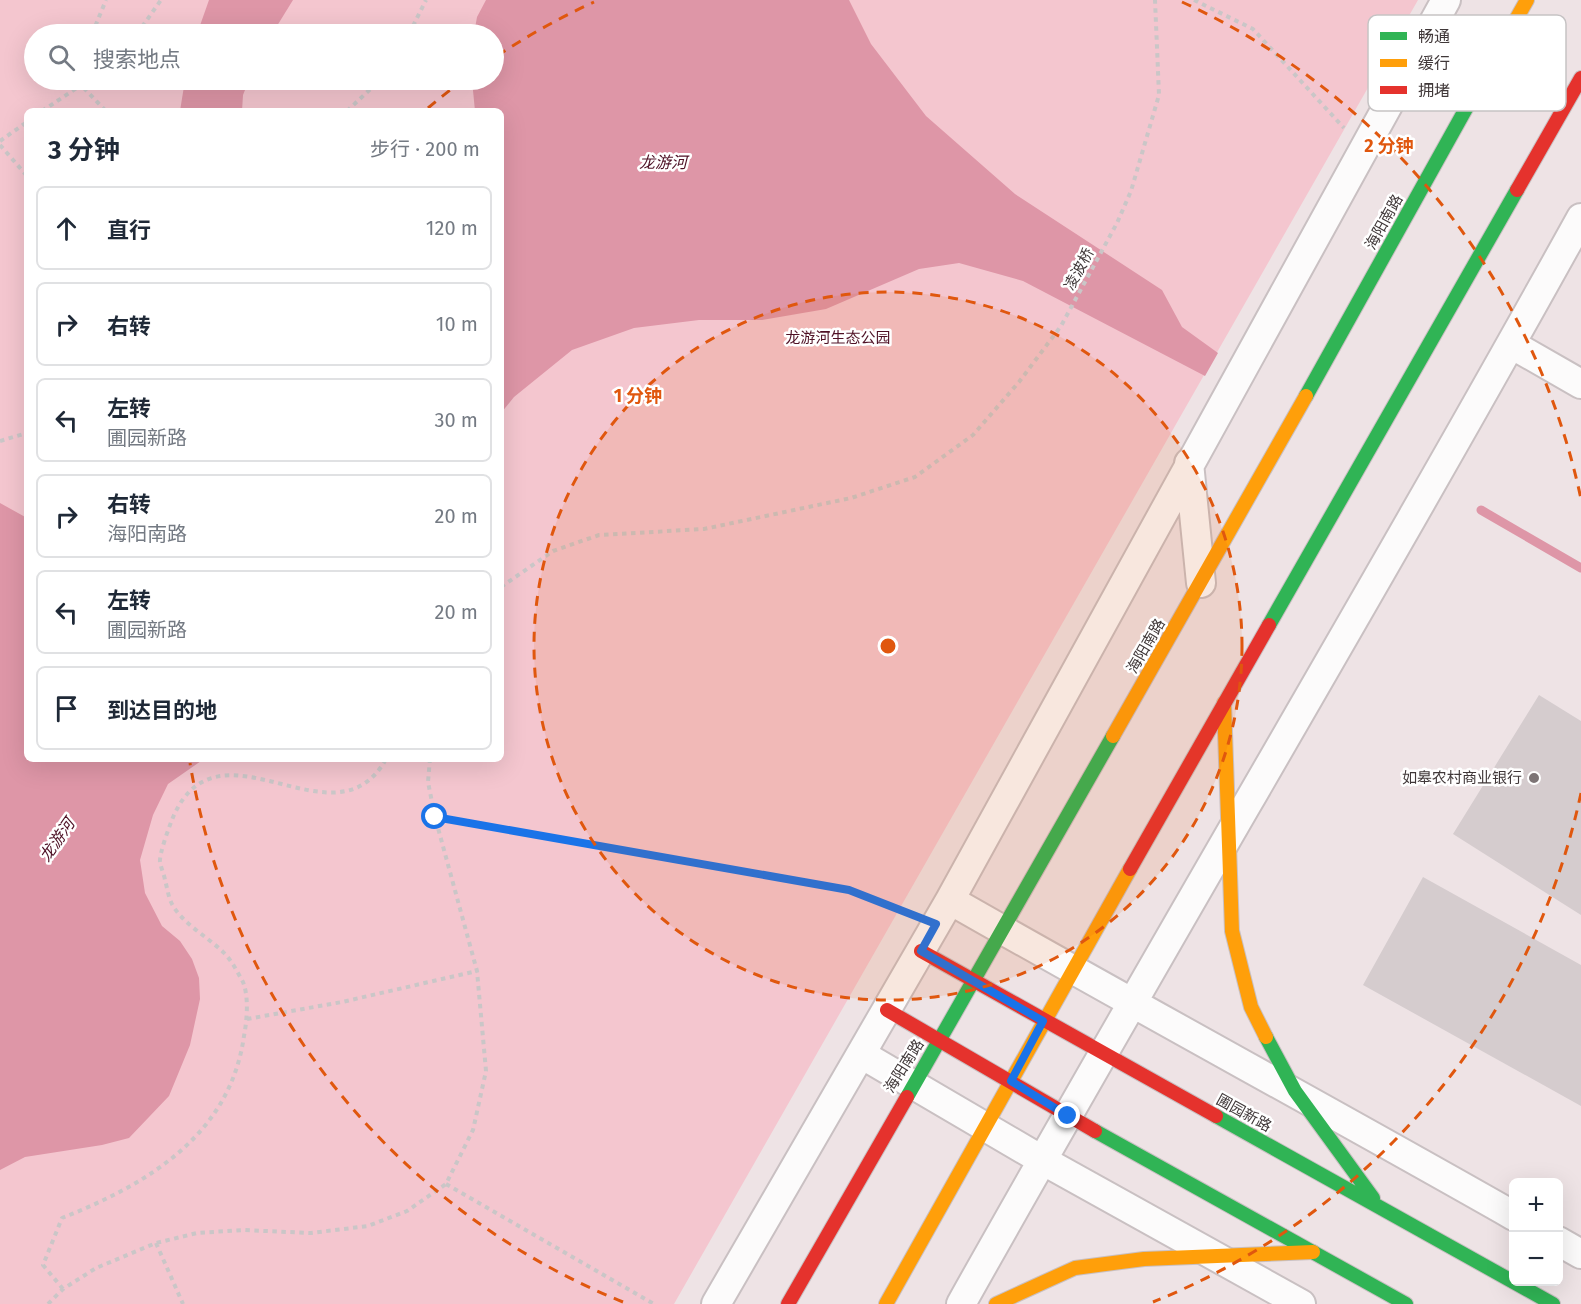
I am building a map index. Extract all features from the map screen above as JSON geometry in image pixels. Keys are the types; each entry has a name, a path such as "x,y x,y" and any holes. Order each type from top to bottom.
{"main road":[{"name":"海阳南路","path":"1519,15 1527,0"},
{"path":"1566,104 1581,78"},
{"name":"海阳南路","path":"788,1304 1201,583 1465,111"},
{"path":"886,1304 1043,1021 1074,971 1224,703 1562,111"},
{"path":"1224,703 1232,931 1251,1008 1295,1091 1377,1204"},
{"name":"圃园新路","path":"921,951 1103,1055 1377,1204 1553,1304"},
{"path":"887,1010 1068,1116 1406,1304"},
{"path":"996,1304 1075,1268 1144,1259 1314,1252"}],"street":[{"path":"1438,15 1446,0"},
{"path":"716,1304 950,900 1383,111"},
{"path":"961,1304 1581,218"},
{"path":"1511,344 1581,384"},
{"path":"1189,463 1201,583"},
{"path":"950,900 1131,1004 1295,1091 1509,1213"},
{"path":"861,1054 1042,1160 1301,1304"},
{"path":"1563,1244 1581,1254"}],"path":[{"path":"96,24 106,0"},
{"path":"144,24 161,0"},
{"path":"414,24 426,0"},
{"name":"凌波桥","path":"504,585 553,551 599,535 704,529 852,498 915,477 973,435 1019,382 1061,326 1117,223 1131,191 1159,95 1155,0"},
{"path":"1194,0 1253,29 1362,149"},
{"path":"46,108 74,90"},
{"path":"86,90 103,108"},
{"path":"350,108 369,90"},
{"path":"24,124 0,143 24,172"},
{"path":"0,441 24,434"},
{"path":"63,1288 43,1265 62,1218 106,1201 155,1170 195,1140 231,1088 242,1051 247,1019 244,984 226,953 196,929 172,903 160,861 174,814 196,785 223,774 260,777 314,793 353,790 381,768 384,762"},
{"path":"48,1304 63,1288 96,1268 156,1243 197,1233 243,1230 311,1233 368,1226 407,1211 446,1184 474,1130 486,1071 477,971 435,817 428,782 430,762"},
{"path":"435,817 849,890 936,924"},
{"path":"247,1019 342,1002 477,971"},
{"path":"446,1184 654,1304"},
{"path":"156,1243 183,1304"}],"green space":[{"name":"龙游河生态公园","path":"0,0 1418,0 1409,15 1368,15 1368,88 674,1304 0,1304"}],"water":[{"path":"209,0 293,0 278,24 201,24"},
{"name":"龙游河","path":"486,0 849,0 871,44 926,116 1015,194 1162,290 1182,327 1218,353 1205,376 1023,281 959,263 919,269 826,309 762,320 699,320 634,328 572,350 514,397 504,409 504,108 475,108 473,90 504,90 504,24 476,24"},
{"path":"183,90 245,90 242,108 180,108"},
{"name":"龙游河","path":"0,503 24,516 24,762 200,762 168,784 153,815 140,860 145,893 162,926 180,941 192,959 199,978 200,999 190,1045 169,1096 129,1138 102,1145 25,1157 0,1170"}],"building":[{"name":"如皋农村商业银行","path":"1539,695 1581,721 1581,915 1453,834"},
{"path":"1423,877 1581,965 1581,1106 1363,985"}],"waterway":[{"path":"1481,510 1581,568"}],"traffic: fast":[{"path":"1306,396 1465,111"},
{"path":"1269,625 1517,190"},
{"path":"907,1097 1113,736"},
{"path":"1266,1037 1295,1091 1373,1198"},
{"path":"1216,1116 1553,1304"},
{"path":"1095,1131 1406,1304"}],"traffic: slow":[{"path":"1519,15 1527,0"},
{"path":"1113,736 1306,396"},
{"path":"1224,703 1232,931 1251,1007 1266,1037"},
{"path":"886,1304 1130,869"},
{"path":"996,1304 1075,1268 1144,1259 1313,1252"}],"traffic: jam":[{"path":"1566,104 1581,78"},
{"path":"1517,190 1562,111"},
{"path":"1130,869 1269,625"},
{"path":"921,951 1216,1116"},
{"path":"887,1010 1095,1131"},
{"path":"788,1304 907,1097"}],"place":[{"name":"如皋农村商业银行","path":"1534,778"}],"route":[{"path":"435,817 849,890 936,924 921,951 1043,1021 1011,1081 1068,1116"}]}
